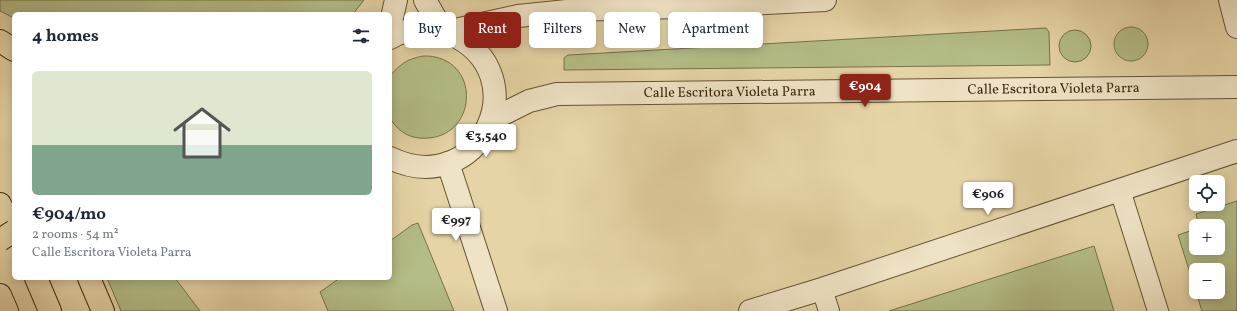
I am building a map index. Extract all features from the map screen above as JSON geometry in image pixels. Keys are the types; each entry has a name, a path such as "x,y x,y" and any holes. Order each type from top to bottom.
{"main road":[{"path":"0,41 12,49"},
{"path":"0,204 12,227"},
{"path":"0,240 12,232"},
{"path":"37,280 50,311"},
{"path":"90,280 103,311"},
{"path":"0,295 7,311"}],"street":[{"path":"392,17 396,0"},
{"path":"425,0 432,12"},
{"path":"456,29 518,16 576,10 825,0"},
{"path":"1230,0 1237,27"},
{"path":"392,37 404,33"},
{"path":"392,159 409,166 429,167 448,164 467,154 482,139 491,120 495,102 494,84 488,66 477,51 463,39 456,36"},
{"name":"Calle Escritora Violeta Parra","path":"491,120 529,101 557,94 1237,87"},
{"path":"750,311 822,289 1237,151"},
{"path":"448,164 496,311"},
{"path":"1120,190 1158,311"},
{"path":"822,289 829,311"}],"green space":[{"path":"0,0 364,0 355,12 12,12 12,17 0,11"},
{"path":"1131,27 1143,32 1148,44 1143,56 1131,61 1119,56 1114,44 1119,32"},
{"path":"1046,28 1049,32 1050,65 564,70 564,58 568,55 692,48 763,48 763,44"},
{"path":"1075,30 1086,35 1091,46 1086,57 1075,62 1064,57 1059,46 1064,35"},
{"path":"423,56 431,56 450,64 461,75 466,88 466,103 461,117 452,129 438,136 419,138 410,136 402,132 392,121 392,74 405,62"},
{"path":"1237,201 1237,311 1202,311 1198,299 1225,299 1225,263 1189,263 1189,270 1178,235 1189,231 1189,255 1225,255 1225,219 1197,219 1196,214 1205,211 1225,211 1225,205"},
{"path":"418,223 454,311 328,311 320,292 337,280 392,280 392,240 412,225"},
{"path":"1094,246 1114,311 889,311"},
{"path":"108,280 177,280 200,311 121,311"}]}
